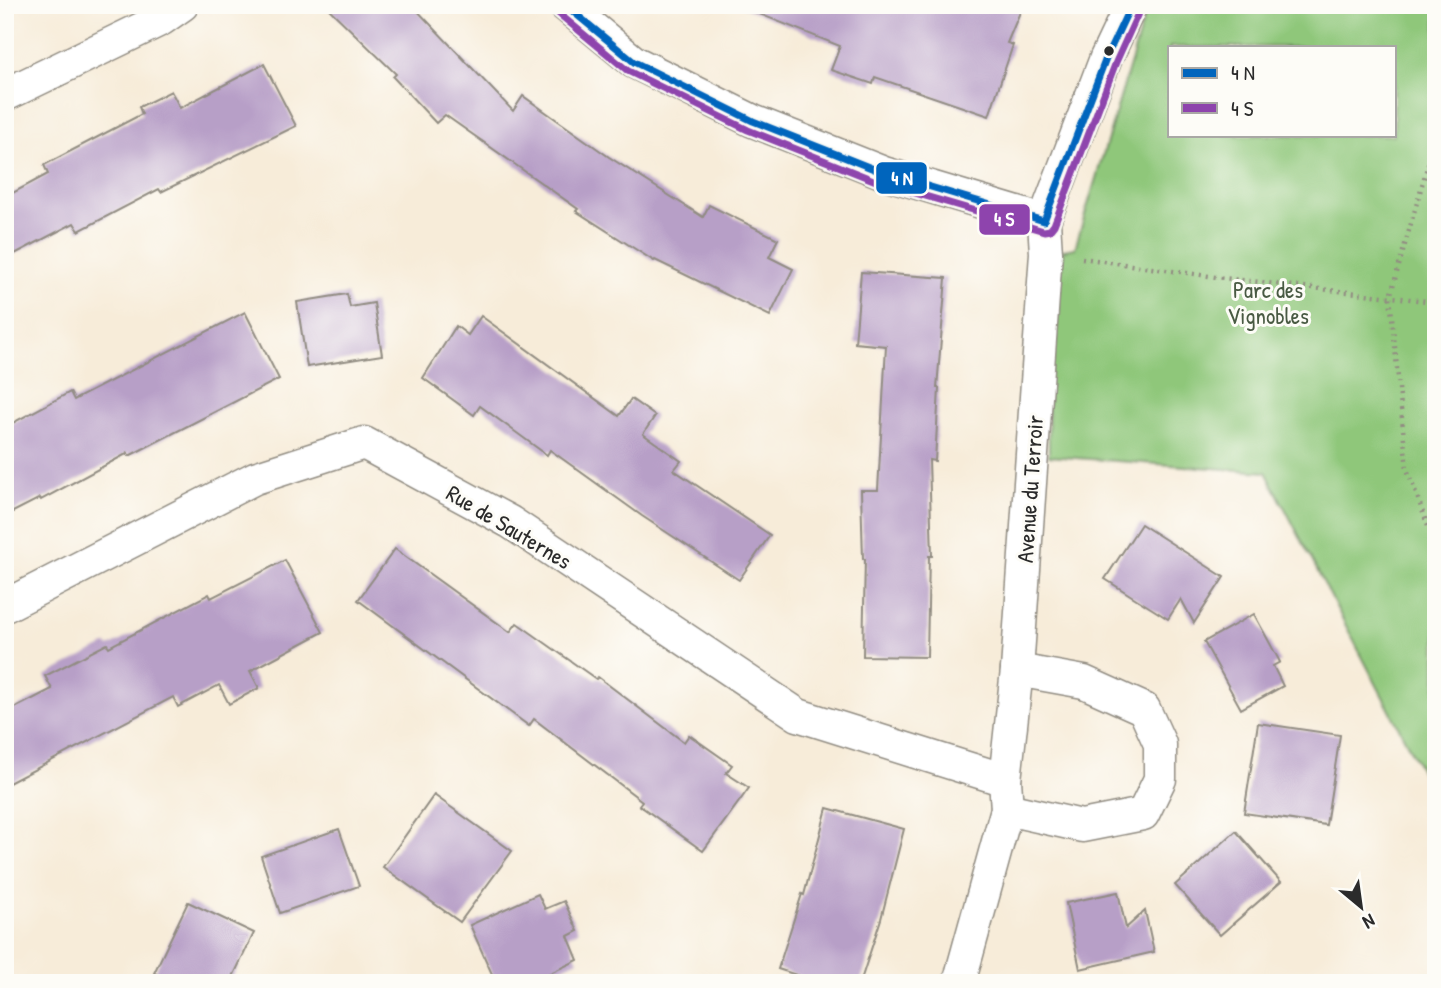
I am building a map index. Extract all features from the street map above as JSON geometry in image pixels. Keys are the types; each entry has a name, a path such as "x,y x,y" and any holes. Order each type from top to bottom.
{"street":[{"path":"5,95 162,19 182,5"},
{"path":"565,5 635,62 752,121 884,173 1044,221"},
{"name":"Avenue du Terroir","path":"958,983 1006,795 1046,253 1044,221 1106,58 1131,5"},
{"name":"Rue de Sauternes","path":"5,606 255,478 364,443 510,522 798,715 1006,795"},
{"path":"1006,795 1082,826 1143,814 1160,779 1160,744 1144,709 1084,681 1017,670"}],"path":[{"path":"1436,136 1390,297 1407,470 1436,548"},
{"path":"1046,253 1215,277 1436,302"}],"green space":[{"name":"Parc des Vignobles","path":"1148,5 1436,5 1436,799 1266,472 1049,456 1046,253 1075,248"}],"building":[{"path":"325,5 412,5 513,111 523,96 609,157 703,217 709,205 778,239 769,257 793,269 770,316 654,261 576,211 578,209 445,115 436,123 393,77 396,74"},
{"path":"1023,5 1007,43 1013,45 989,116 875,77 873,84 831,70 840,46 742,7"},
{"path":"264,64 296,126 161,192 159,189 79,231 74,223 5,259 5,197 48,174 44,165 142,114 139,107 171,91 180,108"},
{"path":"861,272 946,278 937,388 935,461 929,460 932,556 929,556 927,657 863,656 865,559 861,490 878,490 886,346 855,343"},
{"path":"347,294 350,307 374,303 382,355 307,367 297,302"},
{"path":"245,312 279,379 5,516 5,427 70,392 74,400"},
{"path":"481,316 619,416 631,399 655,416 643,434 681,461 674,470 770,535 739,580 642,516 550,450 547,455 480,406 474,415 423,378 456,326 468,335"},
{"path":"1141,524 1224,577 1194,623 1181,599 1168,619 1105,579"},
{"path":"395,549 510,632 517,623 596,679 598,677 684,742 689,735 732,765 726,773 749,788 703,851 639,805 642,801 534,719 529,726 358,600"},
{"path":"285,560 323,632 250,671 259,688 229,704 219,685 178,707 173,697 5,785 5,713 52,689 45,676 107,644 109,647 209,594 211,598"},
{"path":"1254,614 1280,662 1273,666 1283,686 1241,709 1204,642"},
{"path":"1258,723 1340,735 1326,825 1244,813"},
{"path":"434,795 512,851 460,922 383,867"},
{"path":"827,808 904,829 881,919 860,983 821,983 778,969 802,894 804,895"},
{"path":"339,829 359,886 280,913 261,856"},
{"path":"1236,831 1281,882 1220,935 1175,885"},
{"path":"1118,892 1126,928 1145,911 1154,952 1080,969 1066,903"},
{"path":"538,894 545,909 564,901 578,931 568,936 578,960 529,983 496,983 470,925"},
{"path":"188,902 254,933 230,983 174,983 154,973"}],"transit line":[{"path":"565,5 634,62 753,121 884,173 1044,221 1106,58 1131,5"},
{"path":"558,13 628,71 748,130 881,183 1044,231 1050,230 1054,225 1116,62 1140,9"}]}
